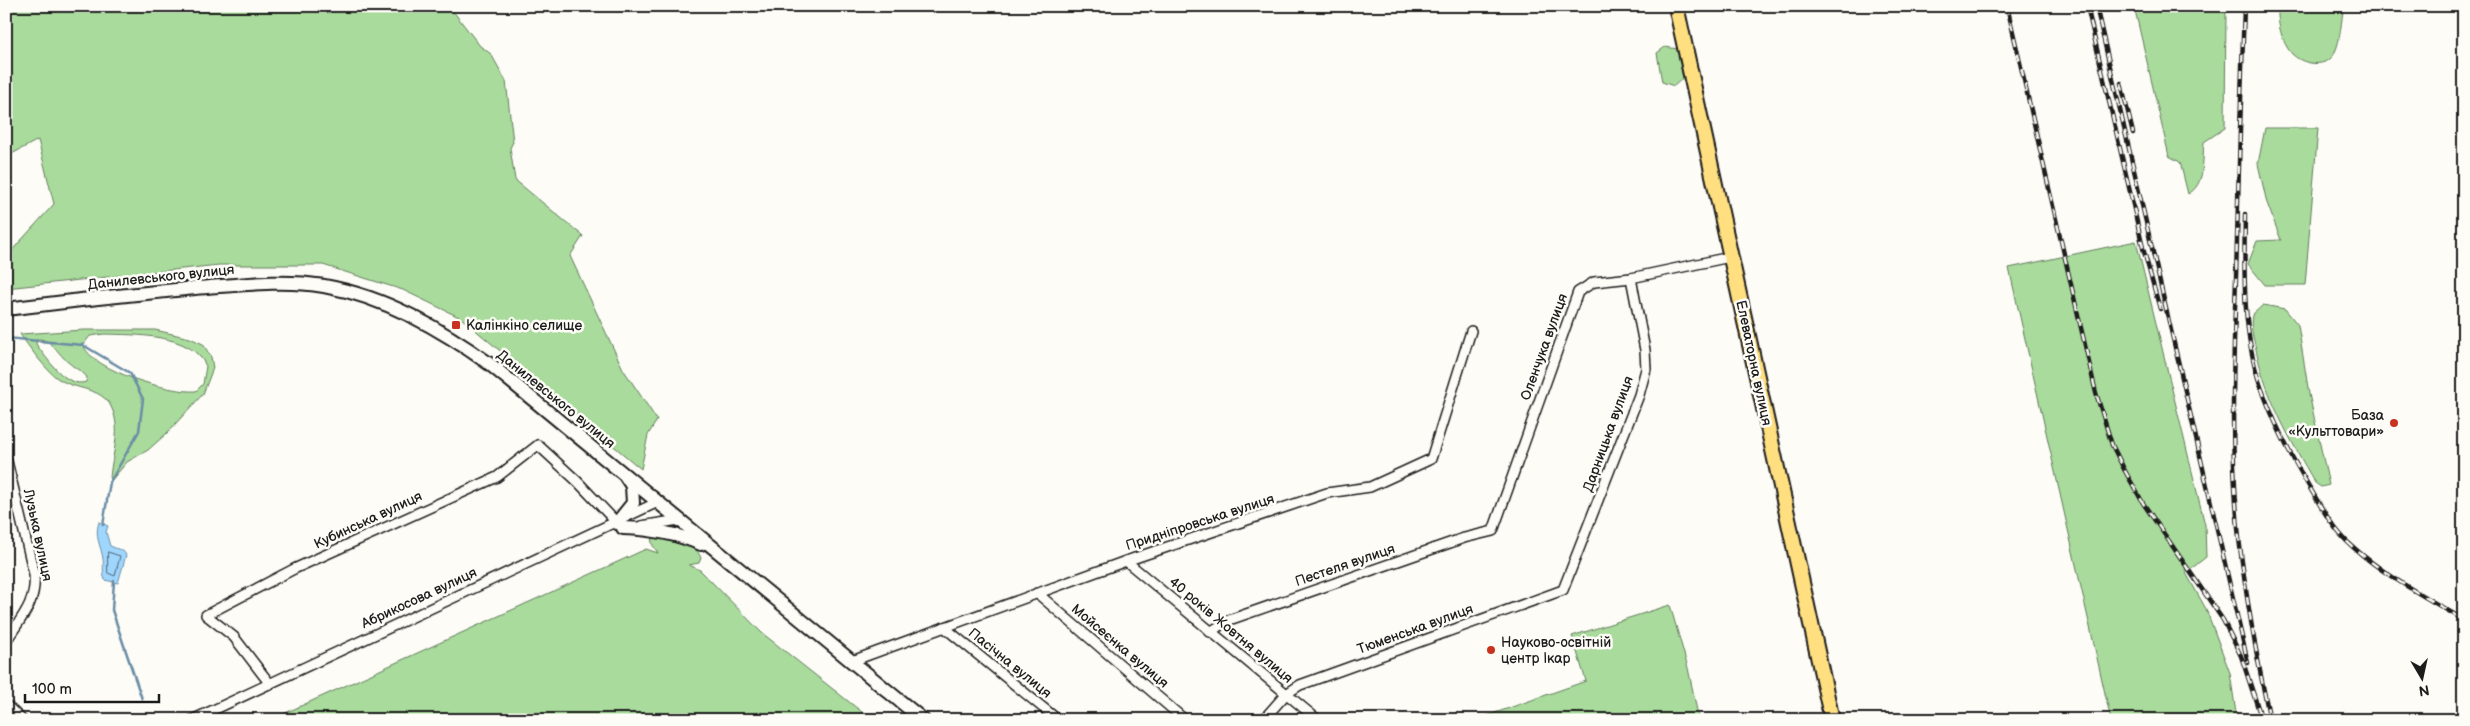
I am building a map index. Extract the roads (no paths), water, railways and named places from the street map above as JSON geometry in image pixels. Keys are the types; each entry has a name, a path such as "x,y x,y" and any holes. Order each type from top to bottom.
{"main road":[{"name":"Елеваторна вулиця","path":"1676,6 1832,720"}],"street":[{"name":"Оленчука вулиця","path":"1493,531 1578,292 1594,282 1631,278 1730,257"},
{"name":"Дарницька вулиця","path":"1573,567 1639,395 1646,369 1645,350 1631,278"},
{"name":"Данилевського вулиця","path":"6,309 180,290 284,283 324,286 364,296 413,316 469,350 624,473 922,720"},
{"name":"Придніпровська вулиця","path":"852,661 1126,561 1327,494 1370,487 1431,459 1471,331"},
{"name":"Кубинська вулиця","path":"270,684 234,637 206,615 294,570 497,477 538,445 577,481 620,526"},
{"name":"Лузька вулиця","path":"6,457 36,589 30,603 6,641"},
{"path":"620,526 633,503 632,486 624,473"},
{"path":"620,526 658,502"},
{"path":"620,526 679,520"},
{"path":"620,526 684,536 717,552"},
{"name":"Абрикосова вулиця","path":"192,720 587,536 620,526"},
{"name":"Пестеля вулиця","path":"1210,632 1238,617 1464,538 1493,531"},
{"name":"40 років Жовтня вулиця","path":"1126,561 1318,720"},
{"name":"Тюменська вулиця","path":"1263,720 1286,694 1300,685 1563,590 1573,567"},
{"name":"Мойсеєнка вулиця","path":"1037,593 1185,720"},
{"name":"Пасічна вулиця","path":"944,627 1058,720"},
{"path":"6,705 22,720"}],"water":[{"path":"99,522 108,526 106,532 110,546 123,551 126,555 118,583 105,580 104,577 103,559 98,537"}],"waterway":[{"path":"6,338 83,345 130,373 143,399 139,431 110,482 103,525"},
{"path":"114,581 112,610 142,699"}],"railway":[{"path":"2007,6 2096,393 2112,445 2143,503 2223,620 2241,656 2262,720"},
{"path":"2087,6 2143,248 2160,309"},
{"path":"2096,6 2248,663"},
{"path":"2244,6 2233,375 2234,473 2245,584 2270,720"},
{"path":"2121,83 2133,133"},
{"path":"2245,214 2244,257 2250,345 2261,387 2276,424 2294,460 2327,517 2339,533 2365,558 2392,577 2464,620"}],"place":[{"name":"Калінкіно селище","path":"456,325"},
{"name":"База «Культтовари»","path":"2394,423"},
{"name":"Науково-освітній центр Ікар","path":"1491,650"}]}
